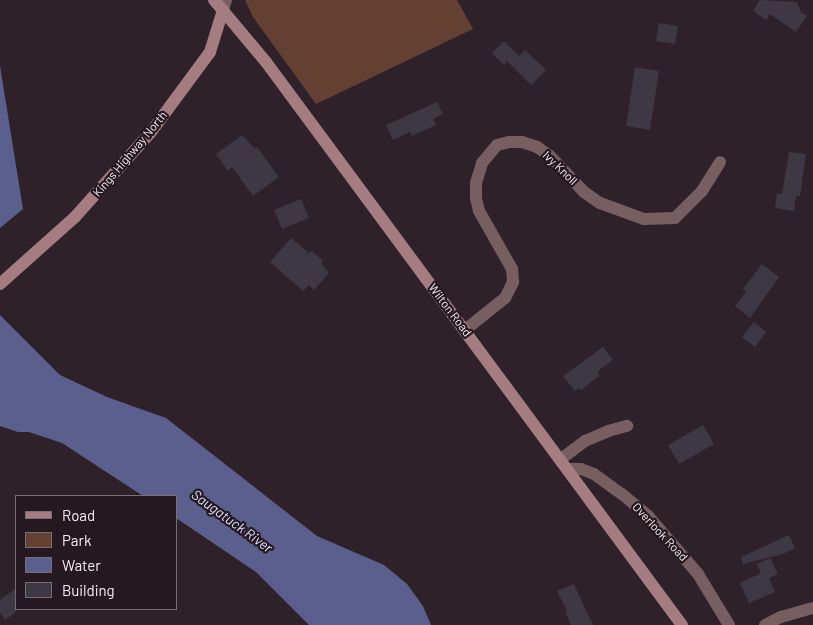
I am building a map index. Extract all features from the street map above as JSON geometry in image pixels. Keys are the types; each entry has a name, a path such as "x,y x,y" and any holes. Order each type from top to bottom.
{"main road":[{"name":"Wilton Road","path":"214,0 224,5 682,625"},
{"name":"Kings Highway North","path":"0,284 80,212 151,132 210,52 224,5"}],"street":[{"name":"Ivy Knoll","path":"465,330 505,298 513,282 512,269 479,211 476,198 476,183 482,163 497,145 509,142 522,142 537,147 550,156 584,192 618,211 644,219 675,218 702,191 720,162"},
{"path":"564,464 585,441 608,431 628,426"},
{"name":"Overlook Road","path":"564,464 594,474 648,516 698,574 729,625"},
{"path":"765,625 781,617 813,608"}],"green space":[{"path":"245,0 457,0 473,29 316,104 253,17"}],"water":[{"path":"0,66 23,209 0,228"},
{"name":"Saugatuck River","path":"0,315 60,375 107,397 166,418 317,536 384,565 407,584 423,606 431,625 309,625 256,572 178,519 178,495 141,495 62,443 29,432 18,432 0,426"}],"building":[{"path":"760,0 797,2 801,12 807,16 796,32 770,14 766,20 753,11"},
{"path":"659,23 678,26 675,44 656,41"},
{"path":"504,41 519,56 525,50 546,70 531,85 507,61 504,65 492,53"},
{"path":"635,67 659,71 650,130 626,126"},
{"path":"437,102 443,114 433,119 436,125 412,136 410,132 393,140 386,125"},
{"path":"242,135 254,148 257,147 279,177 253,196 232,167 228,171 216,154"},
{"path":"789,152 806,154 800,196 796,196 794,211 775,208 777,193 782,194"},
{"path":"301,199 309,218 282,229 274,210"},
{"path":"291,238 309,253 312,251 323,261 321,263 329,273 314,290 309,285 303,291 270,262"},
{"path":"762,264 779,277 750,318 735,306 746,292 743,289"},
{"path":"754,322 766,332 755,347 742,337"},
{"path":"603,347 613,360 598,371 599,376 581,390 579,388 575,391 563,376"},
{"path":"703,425 714,444 679,464 668,445"},
{"path":"789,535 795,548 783,554 743,564 741,557"},
{"path":"770,558 778,574 769,578 775,592 749,603 740,583 761,573 757,564"},
{"path":"574,584 593,625 571,625 565,612 567,611 557,591"},
{"path":"15,589 16,612 5,620 0,612 0,600"}]}
